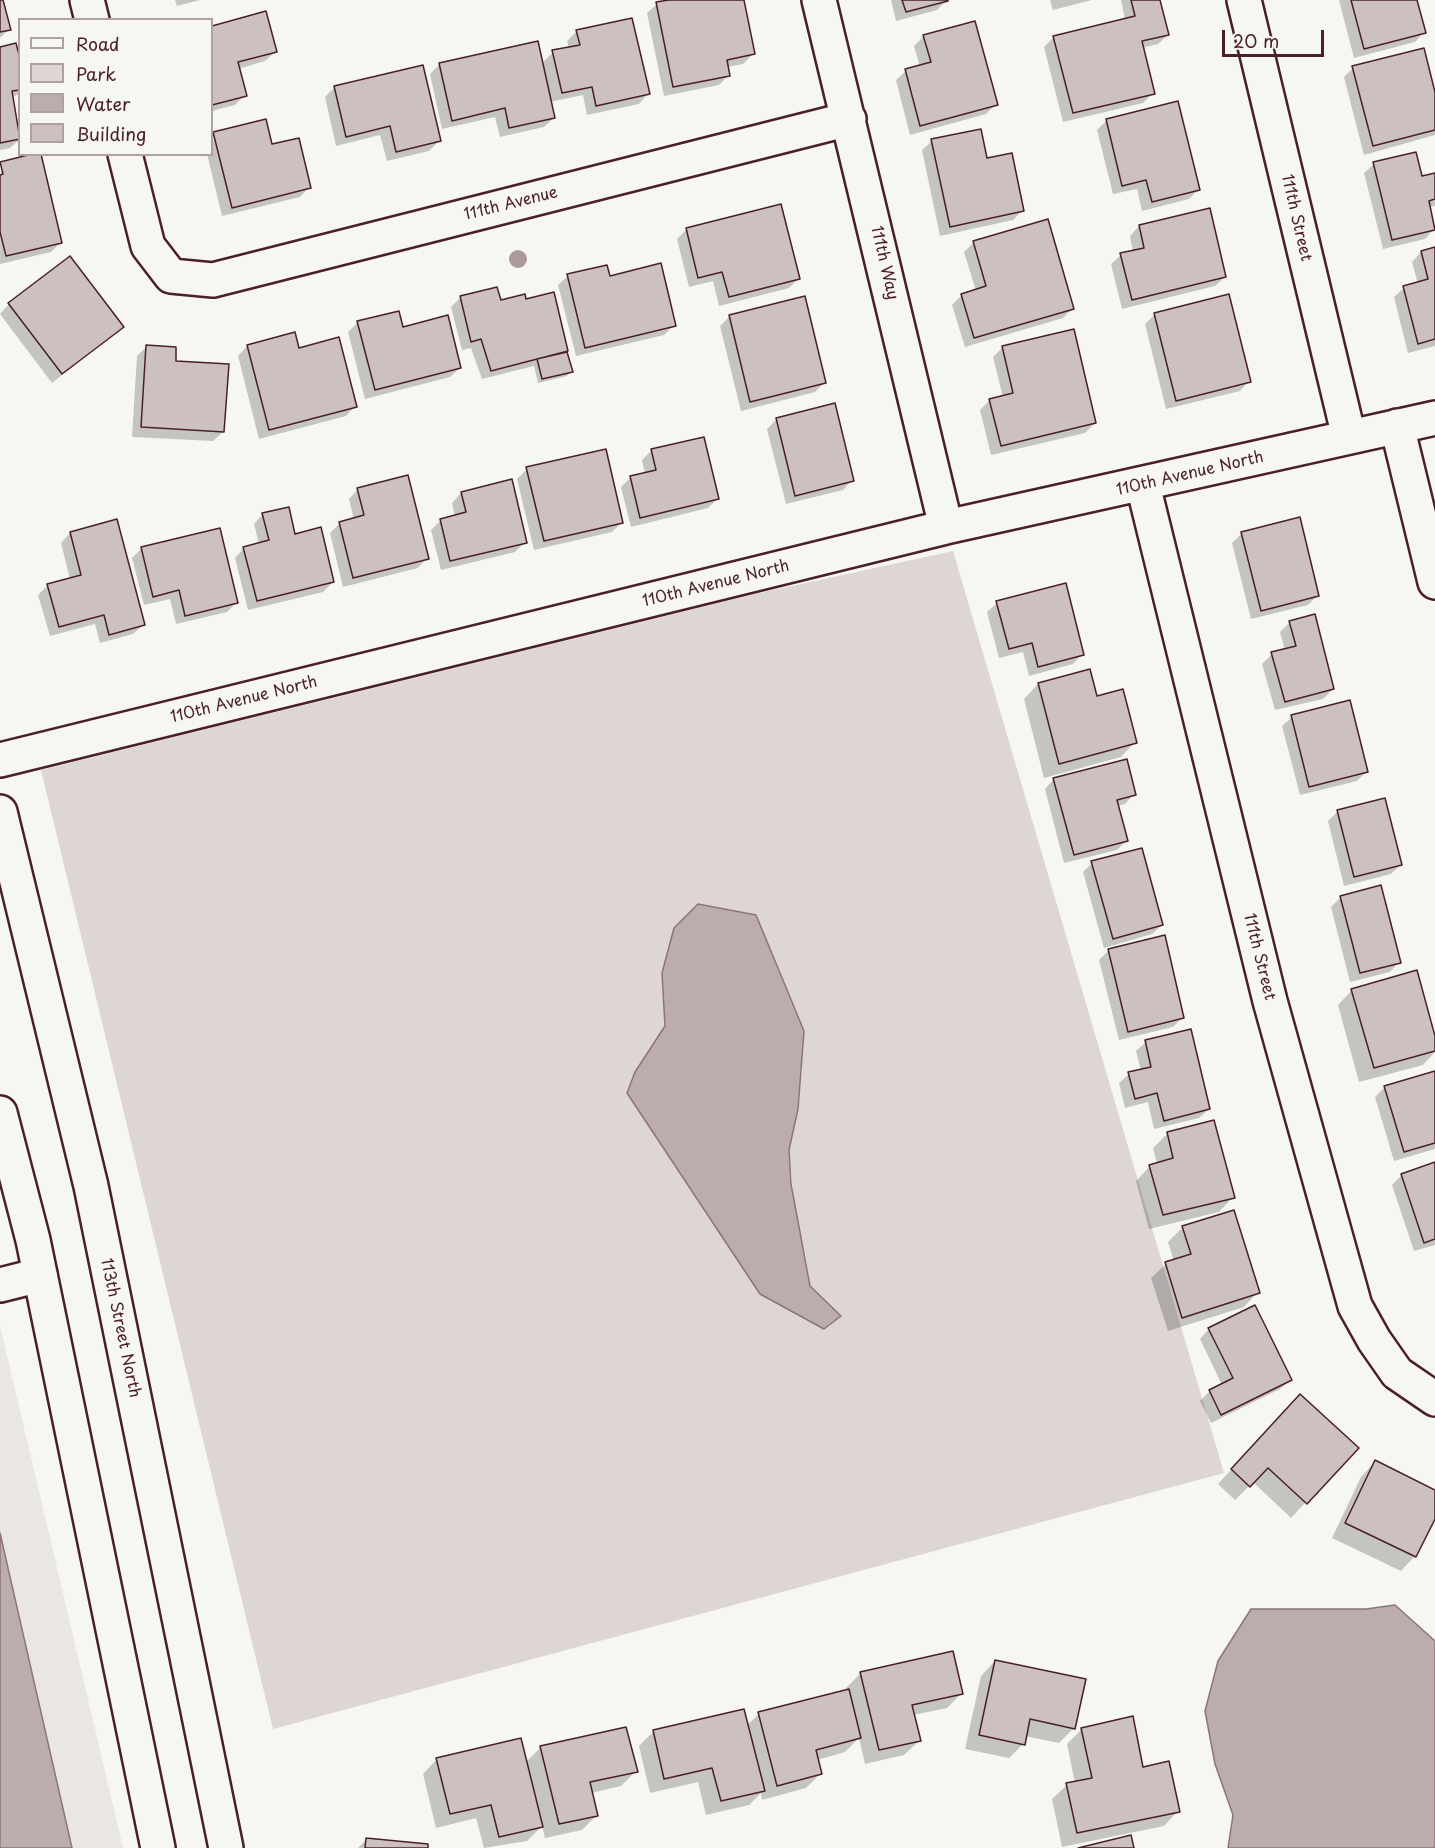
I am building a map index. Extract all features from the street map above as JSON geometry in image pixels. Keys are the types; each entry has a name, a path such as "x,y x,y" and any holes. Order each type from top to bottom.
{"street":[{"path":"87,0 92,18"},
{"name":"111th Way","path":"819,0 946,527"},
{"name":"111th Street","path":"1244,0 1349,437"},
{"name":"111th Avenue","path":"126,156 148,246 171,276 213,280 849,120"},
{"name":"110th Avenue North","path":"0,760 946,527 1143,485 1435,418"},
{"path":"1397,426 1435,582"},
{"name":"111th Street","path":"1143,485 1270,1001 1355,1305 1374,1340 1397,1372 1435,1399"},
{"name":"113th Street North","path":"0,812 91,1186 226,1848"},
{"path":"0,1113 40,1275 158,1848"},
{"path":"0,1285 40,1275"}],"shaded area":[{"path":"0,1326 123,1848 72,1848 0,1533"}],"green space":[{"path":"953,551 1224,1473 273,1729 41,770 755,594","holes":["665,1026 802,1070 789,1150 796,1220 806,1257 810,1286 841,1316 760,1294 627,1093 635,1072"]}],"water":[{"path":"698,904 756,915 804,1031 798,1109 789,1150 791,1184 810,1286 841,1316 824,1329 760,1294 627,1093 635,1072 665,1026 662,973 674,928"},
{"path":"0,1533 72,1848 0,1848"},
{"path":"1395,1605 1435,1641 1435,1848 1228,1848 1233,1815 1215,1764 1205,1711 1218,1661 1251,1609 1366,1609"}],"building":[{"path":"0,0 3,0 11,30 0,32"},
{"path":"744,0 755,54 727,60 730,76 673,87 656,2"},
{"path":"902,0 948,0 948,1 906,12"},
{"path":"1131,0 1160,0 1169,35 1142,41 1155,94 1073,113 1053,36 1135,16"},
{"path":"1351,0 1417,0 1426,33 1364,49"},
{"path":"266,11 277,52 238,62 247,96 213,105 213,26"},
{"path":"632,18 650,94 596,106 592,87 562,93 552,50 580,45 576,30"},
{"path":"975,21 998,105 920,126 905,69 931,62 923,35"},
{"path":"538,41 555,118 509,128 505,108 452,121 439,63"},
{"path":"16,43 18,51 18,90 12,91 18,139 0,143 0,47"},
{"path":"1424,48 1435,92 1435,130 1373,146 1352,66"},
{"path":"423,65 441,141 396,152 390,126 346,137 334,86"},
{"path":"1178,101 1200,190 1152,202 1146,180 1122,186 1106,119"},
{"path":"266,119 272,144 299,138 311,188 232,208 213,132"},
{"path":"981,129 987,158 1012,153 1024,211 950,227 931,139"},
{"path":"1416,152 1422,176 1435,173 1435,199 1429,201 1435,230 1392,240 1373,162"},
{"path":"24,156 41,156 62,243 6,256 0,232 0,175 3,174 0,162"},
{"path":"781,204 800,279 729,297 722,272 698,278 686,228"},
{"path":"1210,208 1226,277 1132,300 1120,253 1144,248 1139,225"},
{"path":"1048,219 1074,309 974,338 961,294 986,286 973,241"},
{"path":"1435,247 1435,339 1418,344 1403,286 1428,279 1421,251"},
{"path":"70,256 124,327 62,374 8,303"},
{"path":"661,263 676,326 585,348 567,274 607,265 610,276"},
{"path":"497,287 501,300 525,294 526,299 554,292 568,351 491,371 481,339 471,342 460,296"},
{"path":"1229,294 1251,382 1176,401 1154,313"},
{"path":"805,296 826,383 750,402 729,315"},
{"path":"399,311 403,327 448,315 461,368 375,390 357,321"},
{"path":"1074,329 1096,423 1001,446 989,399 1013,393 1002,346"},
{"path":"295,332 299,348 339,337 357,407 269,430 247,345"},
{"path":"146,345 176,347 176,361 229,364 224,432 141,427"},
{"path":"567,352 573,372 542,379 537,359"},
{"path":"835,403 854,481 795,496 776,418"},
{"path":"704,437 719,499 640,518 630,476 656,470 651,449"},
{"path":"606,449 623,523 544,541 526,467"},
{"path":"408,475 429,559 353,578 339,522 364,515 357,488"},
{"path":"512,479 527,543 450,561 440,519 466,512 461,492"},
{"path":"289,507 295,534 321,527 334,582 257,601 243,547 269,540 262,513"},
{"path":"1300,517 1319,596 1261,611 1241,532"},
{"path":"117,519 145,625 109,635 104,615 59,627 47,584 81,575 70,532"},
{"path":"220,528 238,603 185,616 179,590 153,597 141,547"},
{"path":"1066,583 1084,655 1038,667 1032,643 1009,649 996,601"},
{"path":"1315,614 1334,689 1285,702 1271,652 1296,646 1289,621"},
{"path":"1090,669 1097,696 1123,689 1137,743 1059,764 1038,683"},
{"path":"1350,700 1368,772 1309,787 1291,715"},
{"path":"1127,759 1136,795 1117,800 1128,841 1074,855 1053,778"},
{"path":"1385,798 1402,865 1354,877 1337,810"},
{"path":"1142,848 1163,925 1113,939 1091,861"},
{"path":"1381,885 1401,963 1360,973 1340,896"},
{"path":"1165,935 1184,1018 1128,1032 1108,949"},
{"path":"1417,970 1435,1036 1435,1051 1374,1068 1351,989"},
{"path":"1191,1029 1210,1109 1164,1121 1157,1093 1135,1099 1128,1072 1151,1067 1145,1040"},
{"path":"1435,1071 1435,1143 1404,1152 1384,1086"},
{"path":"1214,1120 1235,1198 1163,1215 1149,1165 1173,1158 1167,1132"},
{"path":"1435,1162 1435,1239 1424,1243 1401,1174"},
{"path":"1234,1210 1260,1293 1182,1318 1165,1262 1191,1254 1182,1226"},
{"path":"1255,1305 1292,1380 1221,1415 1209,1390 1233,1378 1208,1328"},
{"path":"1300,1394 1359,1448 1307,1504 1268,1468 1250,1487 1231,1469"},
{"path":"1375,1460 1435,1490 1435,1519 1416,1557 1345,1523"},
{"path":"953,1651 963,1694 912,1705 921,1741 879,1750 860,1672"},
{"path":"995,1660 1086,1679 1075,1729 1030,1719 1025,1745 979,1735"},
{"path":"849,1689 861,1738 816,1750 822,1774 777,1786 758,1712"},
{"path":"744,1709 765,1791 721,1801 712,1768 664,1779 653,1730"},
{"path":"1133,1716 1143,1767 1169,1761 1180,1812 1077,1833 1066,1783 1092,1778 1081,1728"},
{"path":"626,1727 638,1772 590,1782 598,1816 559,1824 540,1746"},
{"path":"521,1738 543,1827 499,1837 491,1805 450,1814 436,1758"},
{"path":"1131,1835 1134,1848 1078,1848"},
{"path":"366,1838 428,1844 428,1848 365,1848"}]}
